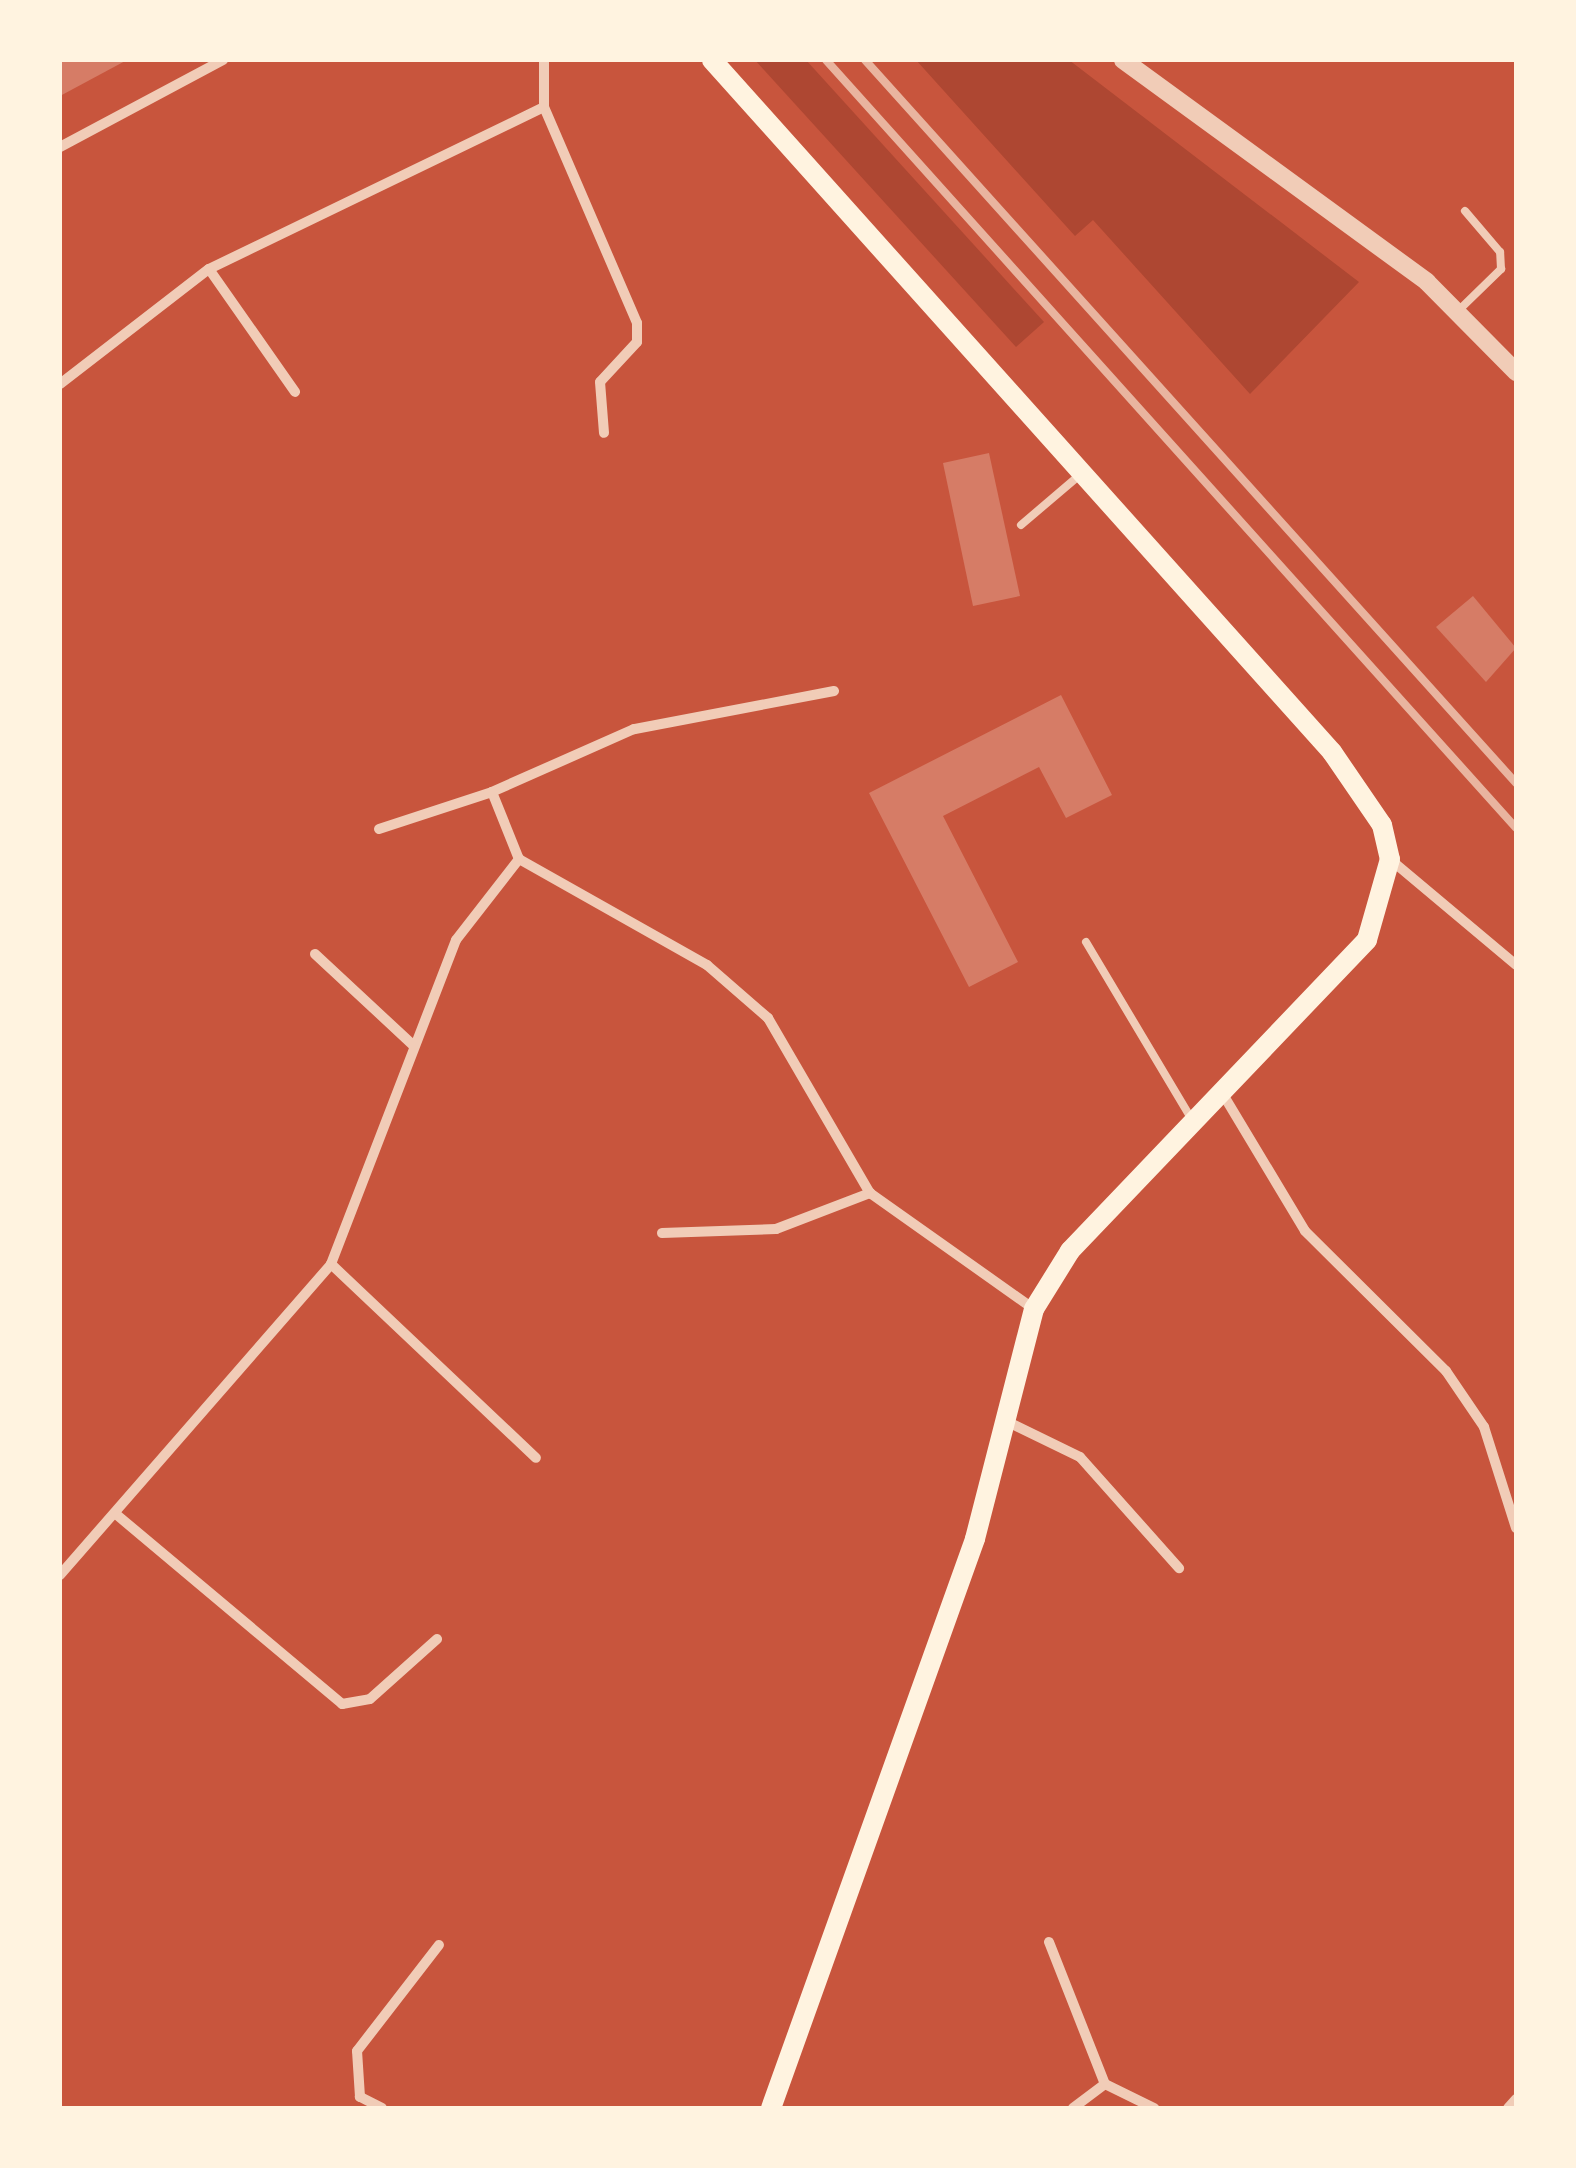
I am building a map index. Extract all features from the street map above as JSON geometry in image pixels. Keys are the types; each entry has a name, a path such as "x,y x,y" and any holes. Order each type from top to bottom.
{"main road":[{"path":"712,60 1332,752 1382,825 1390,859 1366,940 1070,1251 1034,1309 1008,1422 905,1746 772,2108"}],"street":[{"path":"60,148 223,60"},
{"path":"544,60 544,107 637,322 637,342 600,382 604,433"},
{"path":"1122,60 1459,310 1516,372"},
{"path":"60,384 209,269 544,107"},
{"path":"209,269 295,392"},
{"path":"378,829 492,792 634,729 834,692"},
{"path":"492,792 519,860 707,965 768,1018 870,1193 1034,1309"},
{"path":"1390,859 1516,966"},
{"path":"60,1575 117,1516 330,1264 412,1044 456,940 519,860"},
{"path":"315,954 412,1044"},
{"path":"1221,1090 1305,1231 1446,1371 1484,1427 1516,1528"},
{"path":"662,1233 759,1232 870,1193"},
{"path":"330,1264 536,1458"},
{"path":"1008,1422 1080,1458 1179,1568"},
{"path":"117,1516 342,1704 370,1699 437,1639"},
{"path":"1050,1942 1105,2084 1154,2108"},
{"path":"382,2108 360,2097 358,2051 439,1945"},
{"path":"1072,2108 1105,2084"},
{"path":"1508,2108 1516,2099"}],"lane":[{"path":"1459,310 1502,269 1500,252 1465,211"},
{"path":"1021,526 1082,473"},
{"path":"1086,942 1192,1120"}],"shaded area":[{"path":"755,60 806,60 1044,322 1016,347"},
{"path":"916,60 1069,60 1359,282 1250,394 1093,220 1075,236"}],"building":[{"path":"60,60 127,60 60,96"},
{"path":"989,453 1020,596 973,606 943,463"},
{"path":"1473,596 1516,648 1486,682 1436,627"},
{"path":"1061,695 1112,795 1066,818 1039,767 943,816 1018,962 969,987 869,793"}],"railway":[{"path":"826,60 1516,828"},
{"path":"865,60 1516,783"}]}
